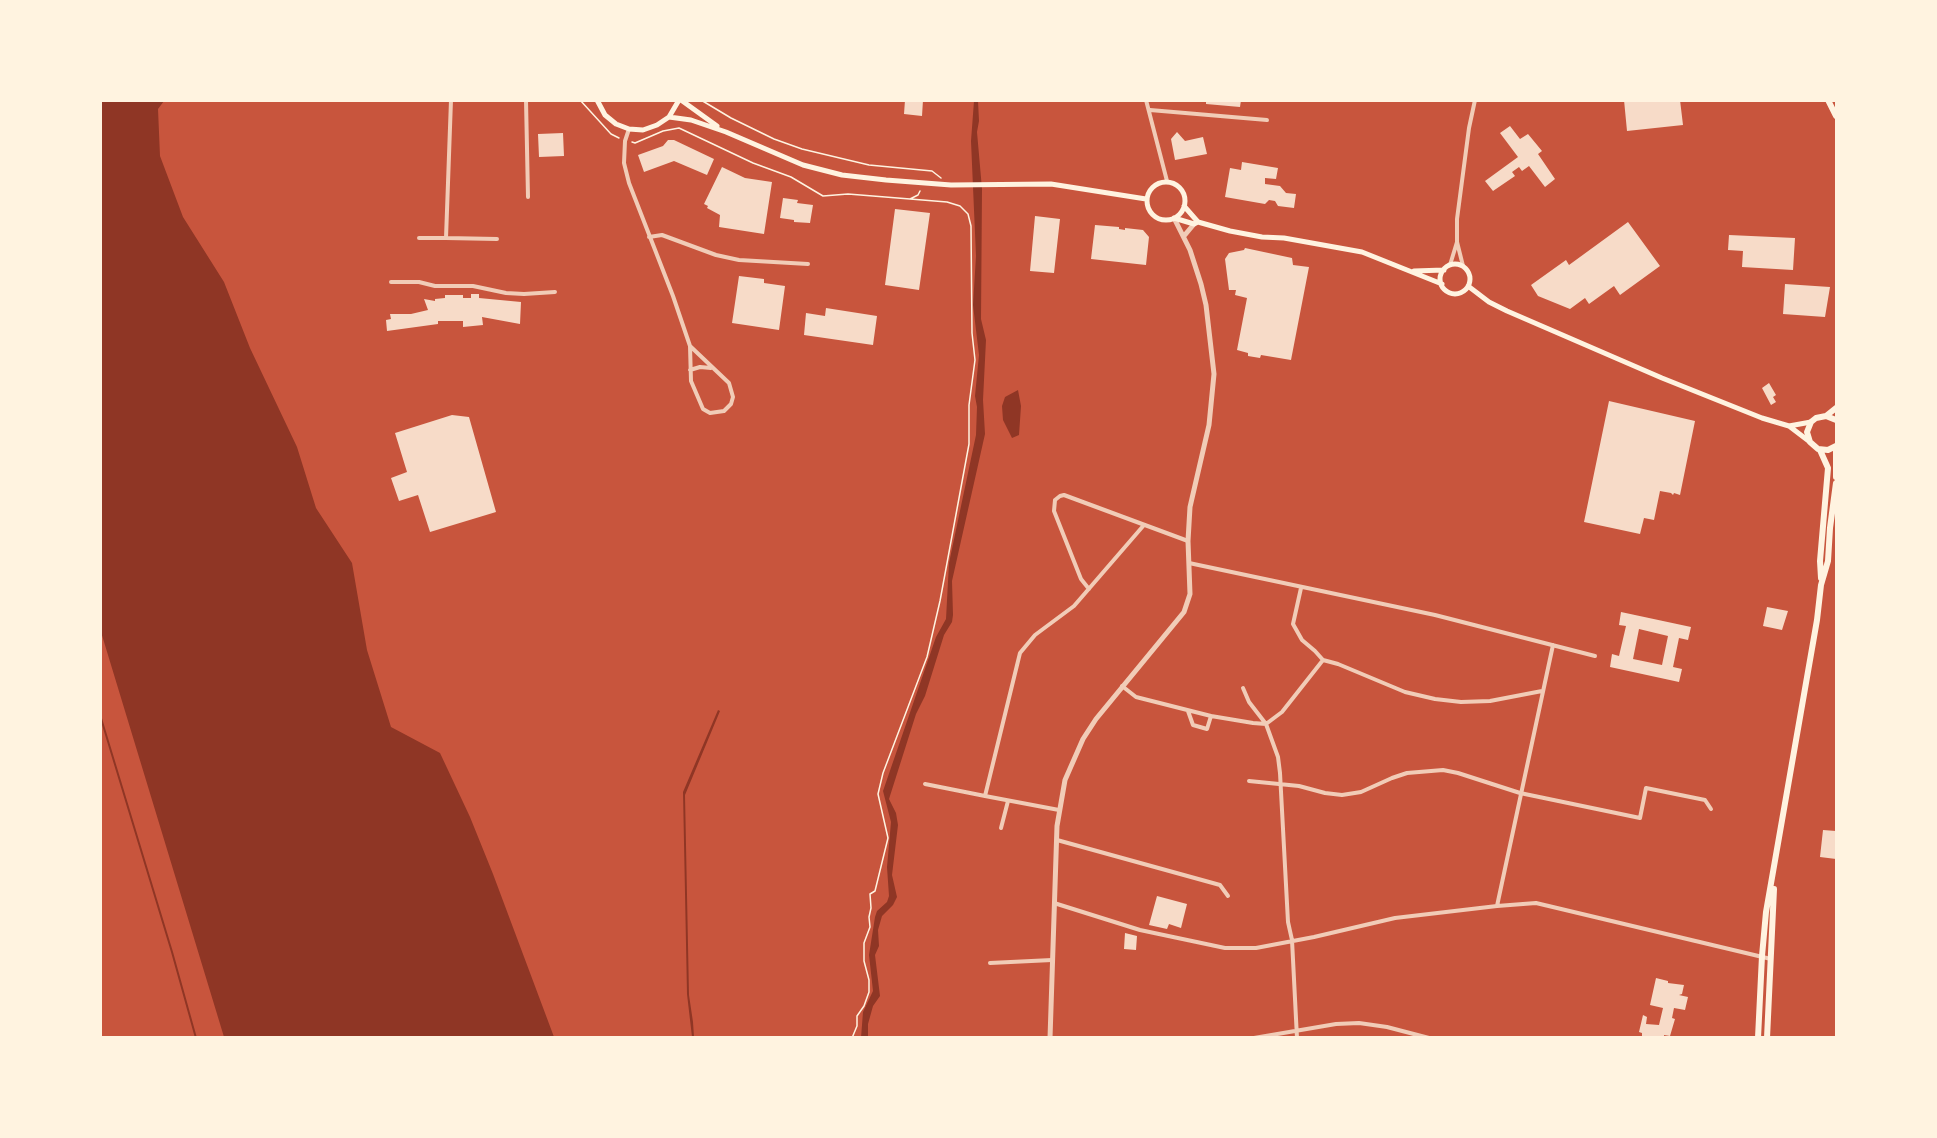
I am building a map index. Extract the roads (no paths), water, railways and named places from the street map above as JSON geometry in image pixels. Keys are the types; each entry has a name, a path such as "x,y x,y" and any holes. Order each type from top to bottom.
{"main road":[{"path":"597,100 605,115 616,124 629,129 643,130 657,126 669,117 680,100 726,132"},
{"path":"1828,100 1836,116"},
{"path":"669,117 692,120 803,165 842,175 951,184 1051,184 1146,199"},
{"path":"1174,218 1184,206 1183,191 1179,186 1167,181 1153,186 1146,199 1149,210 1152,215 1163,220 1174,218 1262,237 1284,238 1362,252 1442,284"},
{"path":"1184,206 1196,223"},
{"path":"1450,265 1463,266 1470,275 1468,286 1460,293 1454,294 1445,289 1441,279 1444,270 1450,265"},
{"path":"1412,271 1444,270"},
{"path":"1468,286 1489,302 1523,318 1664,379 1762,418 1789,426 1820,450 1828,468 1817,620 1766,912 1761,956 1758,1038"},
{"path":"1810,442 1807,432 1812,422 1816,418 1826,416 1836,408"},
{"path":"1826,416 1836,420"},
{"path":"1789,426 1812,422"},
{"path":"1820,450 1836,448 1836,477"},
{"path":"1821,585 1828,561 1836,483"},
{"path":"1767,1038 1774,873"}],"street":[{"path":"446,238 451,100"},
{"path":"526,100 528,197"},
{"path":"1146,100 1167,181"},
{"path":"1450,265 1457,242 1458,207 1475,100"},
{"path":"1150,110 1267,120"},
{"path":"629,129 625,141 624,163 629,183 690,346 691,381 703,409 710,413 719,413 728,407 733,397 729,383 690,346"},
{"path":"1050,1038 1057,840 1059,810 1065,780 1083,739 1122,686 1184,612 1190,594 1188,541 1190,507 1209,425 1214,374 1206,305 1195,262 1174,218"},
{"path":"1184,236 1196,223"},
{"path":"649,237 662,236 716,255 739,260 808,264"},
{"path":"419,238 497,239"},
{"path":"1457,242 1463,266"},
{"path":"391,282 419,282 435,286 472,286 506,293 555,291"},
{"path":"690,370 700,367 711,368"},
{"path":"1089,588 1081,579 1054,512 1055,500 1064,495 1188,541"},
{"path":"985,796 1020,653 1035,635 1074,606 1144,525"},
{"path":"1188,563 1435,615 1596,656"},
{"path":"1301,588 1293,624 1302,640 1323,660 1405,692 1435,699 1461,702 1490,701 1542,691"},
{"path":"1497,906 1553,645"},
{"path":"1122,686 1136,697 1211,716 1266,724 1282,712 1323,660"},
{"path":"1243,688 1249,702 1266,724 1278,757 1297,1038"},
{"path":"1187,710 1193,725 1207,729 1211,716"},
{"path":"1249,781 1281,783 1342,795 1361,792 1407,773 1443,770 1458,772 1520,793 1640,818 1646,788 1705,800 1711,809"},
{"path":"925,784 1059,810"},
{"path":"1001,828 1008,801"},
{"path":"1057,840 1220,885 1228,896"},
{"path":"1054,903 1140,930 1225,948 1256,948 1395,918 1536,903 1771,959"},
{"path":"990,963 1053,960"},
{"path":"1254,1038 1336,1024 1359,1023 1387,1027 1429,1038"}],"waterway":[{"path":"100,715 196,1038"}]}
